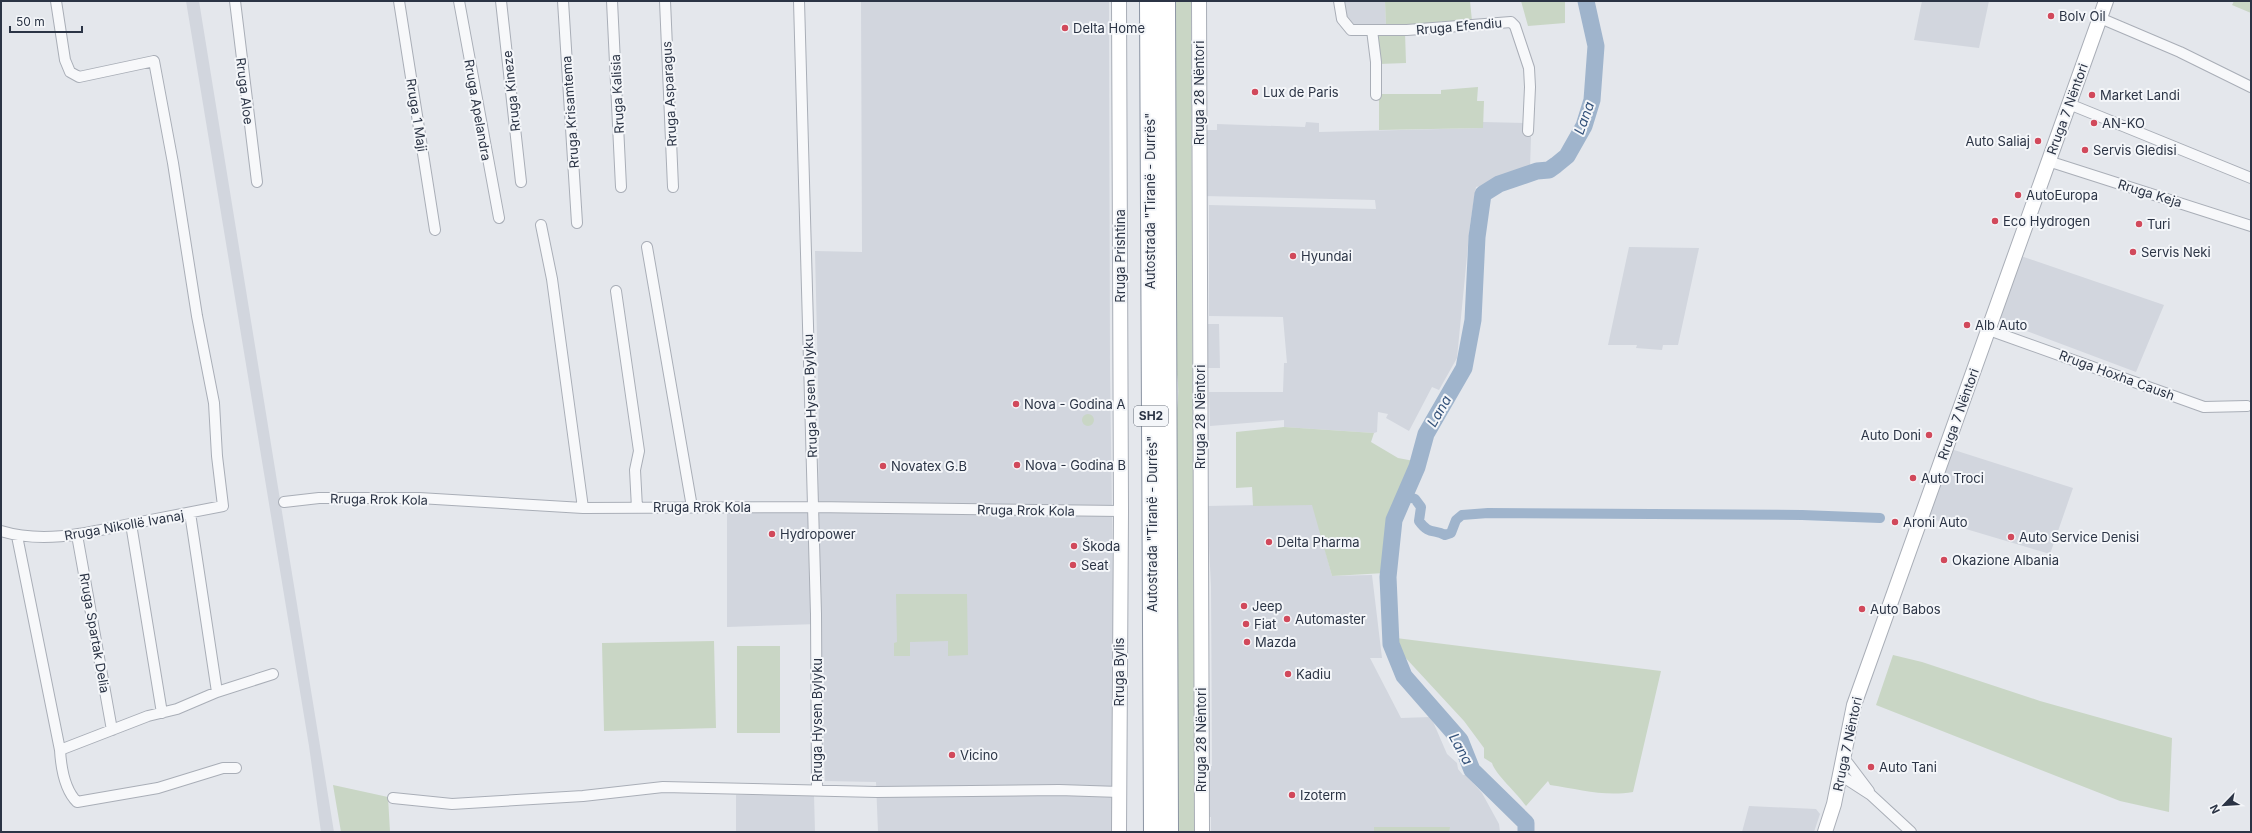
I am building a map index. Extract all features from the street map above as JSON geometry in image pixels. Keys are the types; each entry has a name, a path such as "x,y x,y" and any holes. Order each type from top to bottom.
{"highway":[{"name":"Autostrada \"Tiranë - Durrës\"","path":"1149,1 1153,832"},
{"name":"Autostrada \"Tiranë - Durrës\"","path":"1166,1 1169,832"}],"main road":[{"name":"Rruga Prishtina","path":"1119,1 1121,511"},
{"name":"Rruga 28 Nëntori","path":"1199,1 1202,832"},
{"name":"Rruga 7 Nëntori","path":"1825,832 1834,804 1854,705 2106,1"},
{"name":"Rruga Bylis","path":"1119,832 1121,511"}],"street":[{"name":"Rruga Nikollë Ivanaj","path":"1,531 18,536 37,537 77,535 223,506 217,456 214,403 197,316 174,163 154,61 79,77 70,72 65,60 56,1"},
{"name":"Rruga Aloe","path":"235,1 257,182"},
{"name":"Rruga 1 Maji","path":"399,1 435,230"},
{"name":"Rruga Apelandra","path":"459,1 499,218"},
{"name":"Rruga Kineze","path":"501,1 521,182"},
{"name":"Rruga Krisamtema","path":"563,1 577,223"},
{"name":"Rruga Kalisia","path":"612,1 621,187"},
{"name":"Rruga Asparagus","path":"665,1 673,187"},
{"name":"Rruga Hysen Bylyku","path":"799,1 818,711 817,790"},
{"name":"Rruga Efendiu","path":"1339,1 1342,19 1351,30 1407,30 1511,22 1515,26 1529,68 1530,87 1528,131"},
{"path":"2100,18 2180,52 2251,87"},
{"path":"1372,30 1376,62 1376,95"},
{"path":"2069,104 2251,178"},
{"name":"Rruga Keja","path":"2048,161 2251,226"},
{"path":"542,225 552,279 583,508"},
{"path":"647,247 692,507"},
{"path":"616,291 639,451 635,470 637,508"},
{"name":"Rruga Hoxha Caush","path":"1989,330 2204,407 2247,406"},
{"name":"Rruga Rrok Kola","path":"284,502 319,498 419,498 583,508 812,507 1121,511"},
{"path":"190,512 217,692"},
{"path":"131,524 162,713"},
{"name":"Rruga Spartak Delia","path":"77,535 112,730"},
{"path":"18,536 60,750 61,766 65,779 77,802 158,788 223,768 236,768"},
{"path":"60,750 217,692 273,674"},
{"path":"1844,758 1872,794 1912,832"},
{"path":"1840,775 1872,794"},
{"path":"393,798 452,804 583,796 663,787 817,790 1120,792"}],"shaded area":[{"path":"186,1 199,1 334,832 321,832 309,746"},
{"path":"861,1 1109,1 1110,369 1114,655 1112,832 878,832 876,782 825,781 818,624 727,627 727,502 818,504 819,424 815,251 862,252"},
{"path":"1343,1 1385,1 1386,26 1358,26 1352,24 1347,21"},
{"path":"1922,1 1989,1 1979,48 1914,40"},
{"path":"1306,122 1319,123 1319,132 1482,128 1483,122 1525,123 1523,135 1531,137 1530,168 1503,175 1492,183 1476,187 1470,225 1457,358 1439,390 1432,387 1409,431 1386,418 1388,414 1378,412 1377,432 1374,433 1284,427 1284,420 1210,426 1209,392 1283,392 1284,363 1287,363 1283,317 1209,316 1209,205 1376,209 1375,200 1203,196 1204,130 1217,130 1217,124 1305,127"},
{"path":"1629,247 1699,248 1678,345 1663,345 1662,350 1636,348 1637,345 1608,345"},
{"path":"2015,254 2164,305 2136,372 1992,318"},
{"path":"1206,324 1219,324 1220,368 1208,368"},
{"path":"1951,449 2073,488 2050,554 1929,518"},
{"path":"1313,504 1332,576 1372,575 1382,658 1370,658 1401,718 1431,717 1447,754 1457,763 1458,769 1463,775 1466,775 1482,793 1499,824 1500,832 1449,832 1449,827 1374,827 1374,832 1211,832 1211,817 1209,817 1209,766 1212,766 1211,586 1207,506"},
{"path":"736,795 814,795 815,832 736,832"},
{"path":"1749,806 1816,809 1820,814 1814,832 1742,832"}],"green space":[{"path":"1171,1 1191,1 1195,832 1175,832 1173,426 1177,409 1178,383 1173,357"},
{"path":"1385,1 1470,1 1472,21 1465,22 1463,19 1458,20 1457,23 1443,24 1442,21 1435,24 1386,26"},
{"path":"1521,1 1565,1 1565,23 1528,26"},
{"path":"2234,1 2251,1 2251,13 2232,5"},
{"path":"1405,32 1406,63 1379,64 1376,37 1378,35"},
{"path":"1478,87 1477,101 1484,101 1483,128 1379,130 1379,94 1441,94 1441,90"},
{"path":"1086,414 1090,414 1094,420 1090,426 1086,426 1082,422 1082,418"},
{"path":"1284,427 1374,433 1371,442 1398,458 1414,461 1390,517 1385,573 1332,576 1312,505 1253,506 1252,487 1236,488 1236,432"},
{"path":"896,594 967,594 968,655 948,656 948,641 910,642 910,656 894,656 894,643 897,642"},
{"path":"1396,638 1661,671 1633,792 1612,794 1592,792 1550,785 1548,781 1526,806 1497,773 1492,763 1484,758 1484,748 1464,721 1402,654"},
{"path":"714,641 716,728 604,731 602,643"},
{"path":"737,646 780,646 780,733 737,733"},
{"path":"1893,655 1922,662 2040,701 2172,738 2169,812 2120,801 1876,705"},
{"path":"333,785 388,797 390,832 341,832"},
{"path":"1374,827 1450,827 1449,832 1374,832"}],"waterway":[{"name":"Lana","path":"1526,832 1526,823 1472,770 1460,740 1404,676 1391,644 1388,577 1394,520 1417,467 1426,434 1464,368 1473,320 1477,237 1483,194 1499,184 1537,171 1549,170 1567,156 1584,126 1592,100 1596,46 1586,1"},
{"path":"1406,496 1415,499 1421,507 1419,521 1429,530 1445,535 1451,533 1456,520 1462,515 1488,513 1802,515 1880,518"}],"place":[{"name":"Bolv Oil","path":"2051,16"},
{"name":"Delta Home","path":"1065,28"},
{"name":"Lux de Paris","path":"1255,92"},
{"name":"Market Landi","path":"2092,95"},
{"name":"AN-KO","path":"2094,123"},
{"name":"Auto Saliaj","path":"2038,141"},
{"name":"Servis Gledisi","path":"2085,150"},
{"name":"AutoEuropa","path":"2018,195"},
{"name":"Eco Hydrogen","path":"1995,221"},
{"name":"Turi","path":"2139,224"},
{"name":"Servis Neki","path":"2133,252"},
{"name":"Hyundai","path":"1293,256"},
{"name":"Alb Auto","path":"1967,325"},
{"name":"Nova - Godina A","path":"1016,404"},
{"name":"Auto Doni","path":"1929,435"},
{"name":"Nova - Godina B","path":"1017,465"},
{"name":"Novatex G.B","path":"883,466"},
{"name":"Auto Troci","path":"1913,478"},
{"name":"Aroni Auto","path":"1895,522"},
{"name":"Hydropower","path":"772,534"},
{"name":"Auto Service Denisi","path":"2011,537"},
{"name":"Delta Pharma","path":"1269,542"},
{"name":"Škoda","path":"1074,546"},
{"name":"Okazione Albania","path":"1944,560"},
{"name":"Seat","path":"1073,565"},
{"name":"Jeep","path":"1244,606"},
{"name":"Auto Babos","path":"1862,609"},
{"name":"Automaster","path":"1287,619"},
{"name":"Fiat","path":"1246,624"},
{"name":"Mazda","path":"1247,642"},
{"name":"Kadiu","path":"1288,674"},
{"name":"Vicino","path":"952,755"},
{"name":"Auto Tani","path":"1871,767"},
{"name":"Izoterm","path":"1292,795"}]}
